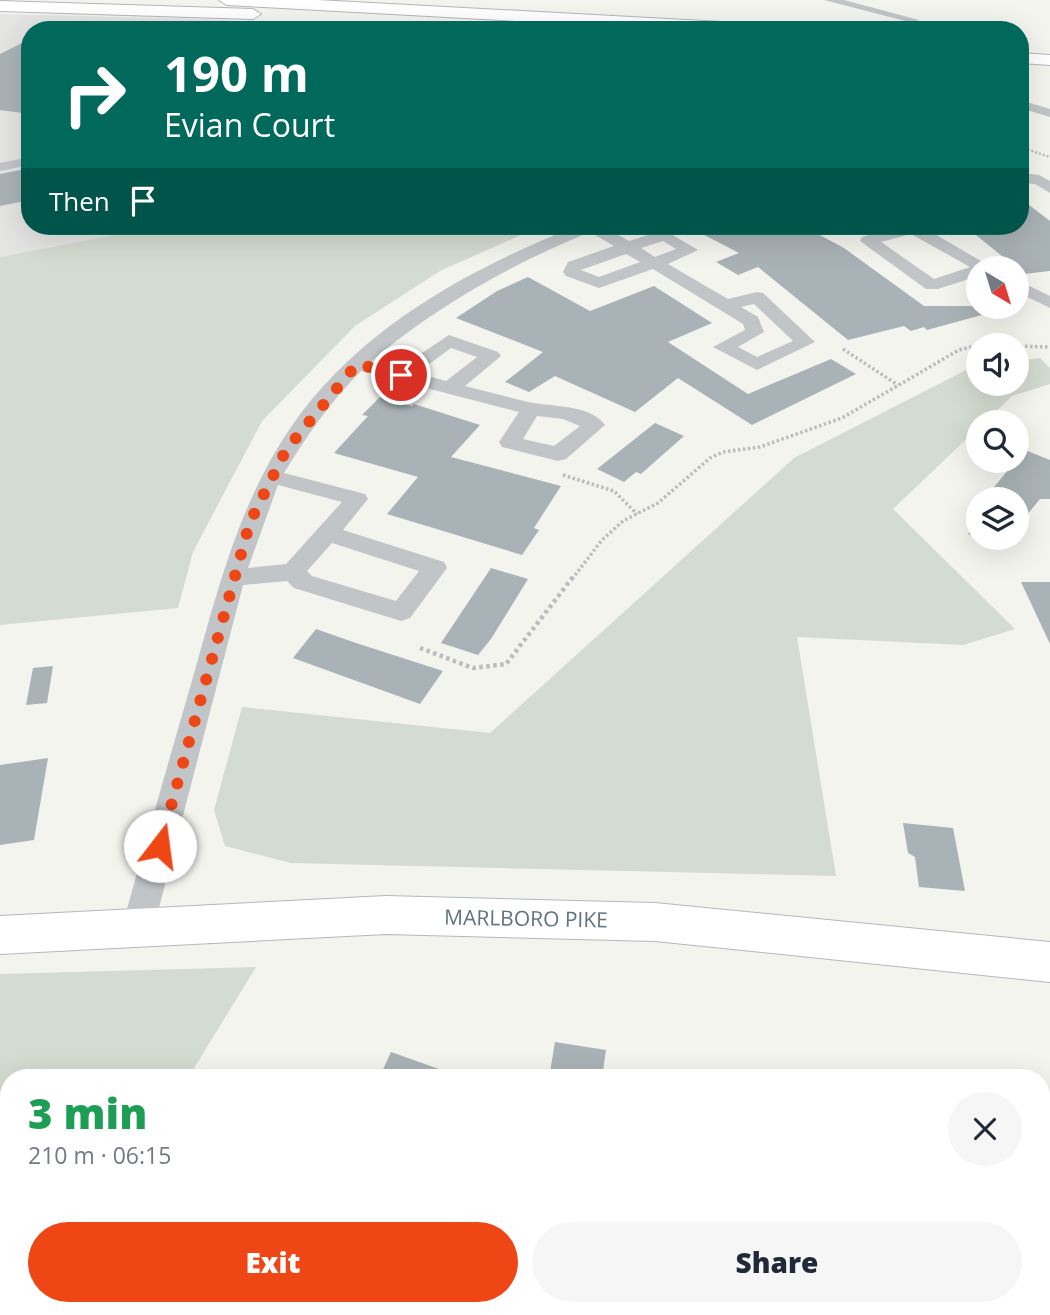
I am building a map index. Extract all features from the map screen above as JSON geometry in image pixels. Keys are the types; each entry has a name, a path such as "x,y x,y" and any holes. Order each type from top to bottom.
{"highway":[{"path":"227,0 614,21"},
{"path":"0,7 89,8 361,21"},
{"path":"1029,45 1050,46"},
{"path":"1029,59 1050,60"}],"main road":[{"name":"MARLBORO PIKE","path":"0,935 386,915 655,922 1050,962"}],"street":[{"path":"830,0 913,20"},
{"path":"0,154 21,158"},
{"path":"1029,179 1039,180 1050,188"},
{"path":"138,927 233,578 250,522 271,476 309,419 357,364 394,331 467,281 511,258 568,235"},
{"path":"607,235 728,305"},
{"path":"664,235 690,250 653,262 598,283 572,272 574,266 664,235"},
{"path":"886,235 868,241 932,285 966,274"},
{"path":"925,235 966,257"},
{"path":"1029,290 1046,298"},
{"path":"401,375 449,341 491,356 448,389"},
{"path":"357,364 531,409"},
{"path":"233,578 293,572 357,499 271,476"},
{"path":"293,572 303,582 401,612 435,568 327,533"}],"lane":[{"path":"0,167 21,162"},
{"path":"1050,188 1037,190 1050,200"},
{"path":"757,297 806,341 757,364 723,347 755,332 751,321 728,305 757,297"}],"path":[{"path":"1029,150 1050,157"},
{"path":"1029,346 1050,347"},
{"path":"421,648 461,667 490,671 506,664 602,540 623,521 658,503 710,458 723,452 760,447 842,418 966,348"},
{"path":"843,349 898,385"},
{"path":"563,475 596,481 619,492 637,514"}],"shaded area":[{"path":"0,14 239,21 21,21 21,235 114,235 0,257"},
{"path":"114,235 521,235 440,271 355,326 262,421 193,552 178,608 0,625 0,257"},
{"path":"1040,358 1050,368 1050,384 1029,391 1029,359"},
{"path":"966,370 966,396 1012,396 997,410 966,410 966,439 893,509 1015,629 963,645 797,637 836,876 291,863 225,846 214,810 242,707 490,733 794,458"},
{"path":"256,967 194,1069 0,1069 0,974"}],"building":[{"path":"21,44 21,113 0,110 0,54"},
{"path":"21,170 21,202 0,206 0,174"},
{"path":"1029,205 1050,221 1050,271 1029,273 1029,256 1002,256 976,235 1029,235"},
{"path":"704,235 820,235 844,248 924,306 966,306 967,319 927,330 924,327 911,331 904,326 848,340 758,267 738,275 716,262 739,253"},
{"path":"528,277 590,311 654,286 712,323 668,342 748,394 831,359 856,374 752,425 678,378 635,412 555,376 529,392 505,382 543,352 456,318 497,291"},
{"path":"380,397 412,406 414,404 480,425 451,457 561,486 534,528 539,530 522,555 387,514 418,477 334,453 368,416 362,415"},
{"path":"655,423 684,436 641,474 636,472 624,482 597,469"},
{"path":"1029,452 1050,460 1050,499 1040,499 1029,512 1029,487 994,487 1006,473 1029,473"},
{"path":"491,568 528,579 491,639 478,655 441,643"},
{"path":"1021,582 1050,582 1050,644"},
{"path":"316,629 443,671 420,704 293,658"},
{"path":"53,666 47,703 26,705 33,668"},
{"path":"48,758 34,840 0,845 0,765"},
{"path":"903,823 953,828 965,891 919,887 915,857 908,853"},
{"path":"555,1042 606,1050 603,1069 550,1069"},
{"path":"391,1052 439,1069 383,1069"}],"route":[{"path":"160,846 233,578 250,522 272,475 286,450 309,419 335,386 357,364 401,375"}]}
